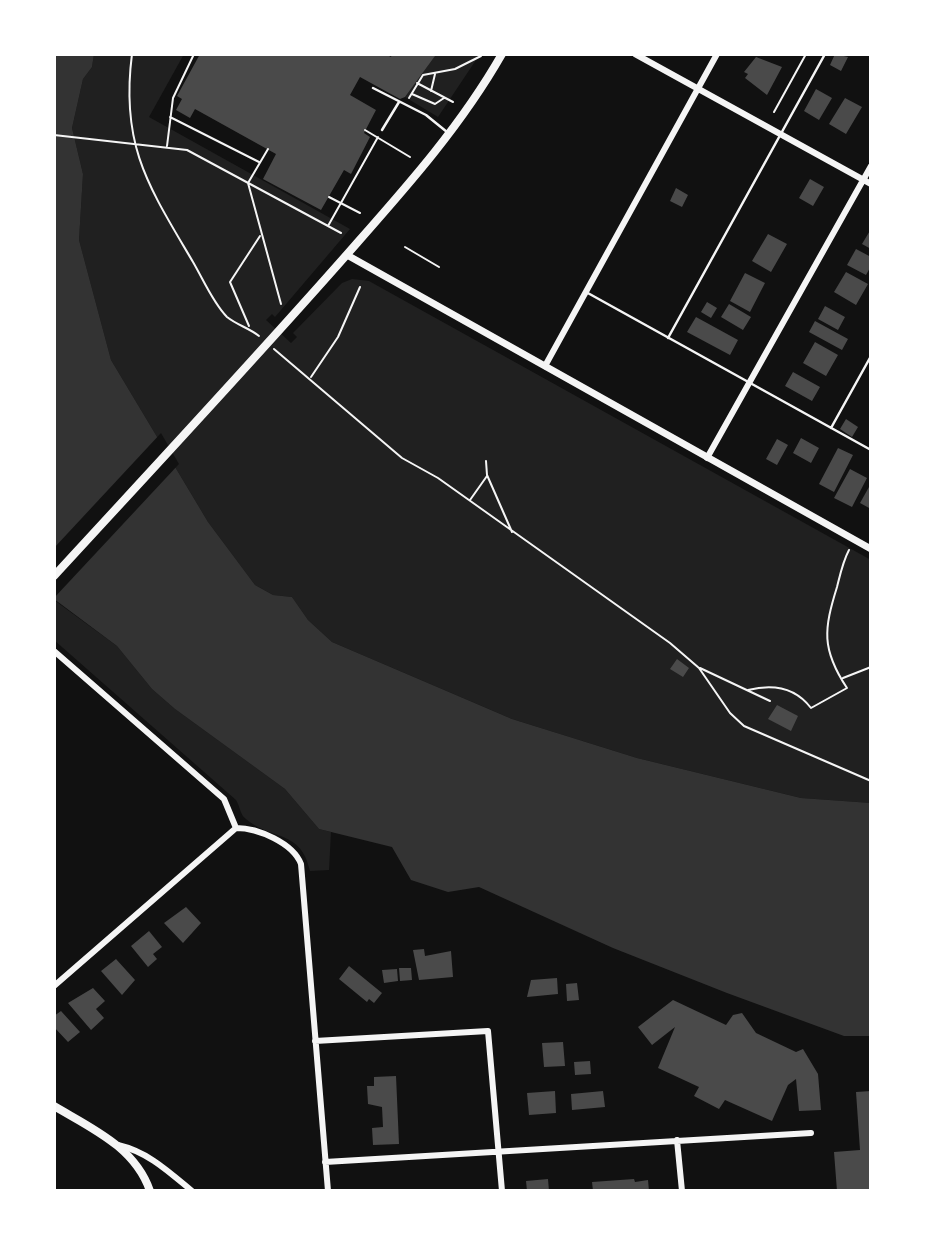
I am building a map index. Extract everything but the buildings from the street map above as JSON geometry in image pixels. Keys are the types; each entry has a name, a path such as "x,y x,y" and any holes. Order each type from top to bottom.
{"main road":[{"path":"54,576 285,325 450,135 476,99 502,54"},
{"path":"54,1106 118,1145 144,1176 150,1191"}],"street":[{"path":"635,54 871,184"},
{"path":"545,366 718,54"},
{"path":"708,458 871,166"},
{"path":"347,255 871,549"},
{"path":"54,651 224,799 236,828"},
{"path":"54,986 236,828 253,830 287,846 301,864 328,1191"},
{"path":"315,1041 488,1031 502,1191"},
{"path":"325,1162 811,1133"},
{"path":"677,1140 681,1191"},
{"path":"118,1145 135,1149 151,1158 191,1191"}],"lane":[{"path":"668,338 825,54"},
{"path":"373,88 426,115 450,135"},
{"path":"382,130 399,102"},
{"path":"586,292 871,450"},
{"path":"831,428 871,356"}],"path":[{"path":"132,54 131,112 141,171 223,312 229,319 249,328 259,337"},
{"path":"165,148 173,98 194,54"},
{"path":"774,112 806,54"},
{"path":"405,104 416,82 423,75 462,67 481,56"},
{"path":"431,90 435,73"},
{"path":"416,82 453,102"},
{"path":"411,94 435,104 444,98"},
{"path":"170,117 260,162"},
{"path":"365,130 410,157"},
{"path":"328,226 382,130"},
{"path":"54,135 187,150 341,233"},
{"path":"268,149 248,183 281,304"},
{"path":"329,197 360,213"},
{"path":"249,328 230,282 261,235"},
{"path":"405,247 439,267"},
{"path":"310,379 338,337 360,287"},
{"path":"270,345 402,458 643,622 699,668 770,701"},
{"path":"486,461 487,475 513,534"},
{"path":"470,502 487,475"},
{"path":"748,690 776,685 804,699 811,708 847,688 829,654 826,627 850,549"},
{"path":"841,679 871,667"},
{"path":"699,668 730,713 744,726 871,781"}],"shaded area":[{"path":"54,54 94,54 92,67 83,79 72,128 83,174 79,240 111,360 208,522 255,585 273,595 292,597 308,620 332,642 512,719 637,758 801,798 871,803 871,1036 844,1036 727,993 613,948 479,887 448,892 411,880 392,847 319,829 285,789 175,709 152,689 117,646 54,599"},
{"path":"94,54 184,54 149,117 350,229 275,317 272,314 266,320 291,343 297,337 293,333 342,283 352,279 369,281 871,560 871,803 801,798 637,758 512,719 332,642 308,620 292,597 273,595 255,585 208,522 111,360 79,240 83,174 72,128 83,79 92,67"},
{"path":"430,54 480,54 438,117 405,97 434,57"},
{"path":"54,600 117,646 152,689 175,709 285,789 319,829 331,832 329,870 310,871 306,858 293,842 246,819 236,800 54,640"}],"pier":[{"path":"161,433 179,464 54,598 54,548"}]}
